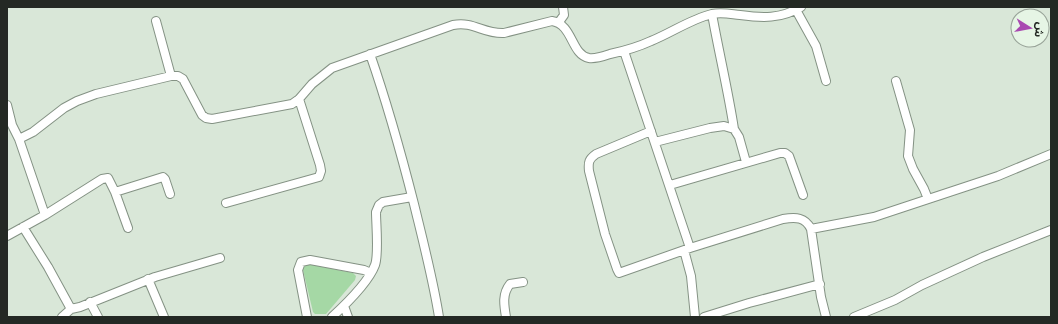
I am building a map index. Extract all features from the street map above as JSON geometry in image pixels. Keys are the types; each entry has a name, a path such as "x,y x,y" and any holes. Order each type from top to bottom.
{"street":[{"path":"559,22 564,15 564,7"},
{"path":"19,140 33,132 64,108 77,101 96,94 171,76 183,78 202,115 206,118 212,119 292,104 299,99 312,84 332,68 453,25 460,24 468,24 489,33 504,33 552,21 559,22 564,25 578,49 588,58 597,58 650,42 702,17 712,14 721,13 772,18 788,14 799,9 816,46 826,81"},
{"path":"712,14 734,129 739,137 746,162"},
{"path":"156,21 171,76"},
{"path":"624,51 670,185 687,249 691,276 694,317"},
{"path":"370,54 400,150 427,254 439,317"},
{"path":"896,81 910,130 908,156 928,199"},
{"path":"226,203 319,177 321,174 320,165 299,99"},
{"path":"7,105 12,125 19,140 46,215"},
{"path":"655,142 710,128 724,126 734,129"},
{"path":"651,131 590,158 588,164 605,234 619,274 687,249 766,224 798,217 804,220 811,229 826,317"},
{"path":"670,185 780,152 789,156 803,194"},
{"path":"811,229 863,220 998,176 1051,154"},
{"path":"115,192 163,177 165,178 170,194"},
{"path":"7,236 46,215 79,193 106,178 110,181 115,192 128,228"},
{"path":"332,317 344,306 371,272 375,264 376,212 379,205 383,202 412,197"},
{"path":"23,227 48,267 71,309"},
{"path":"854,317 895,300 922,285 983,257 1051,230"},
{"path":"62,317 71,309 148,279 220,258"},
{"path":"298,317 308,316 298,270 301,262 310,260 371,272"},
{"path":"148,279 164,317"},
{"path":"506,317 504,306 506,289 510,284 523,282"},
{"path":"704,317 749,302 820,284"},
{"path":"90,302 98,317"},
{"path":"344,306 348,317"}],"green space":[{"path":"308,264 353,273 356,276 355,280 326,314 315,314 313,312 303,270 305,265"}]}
